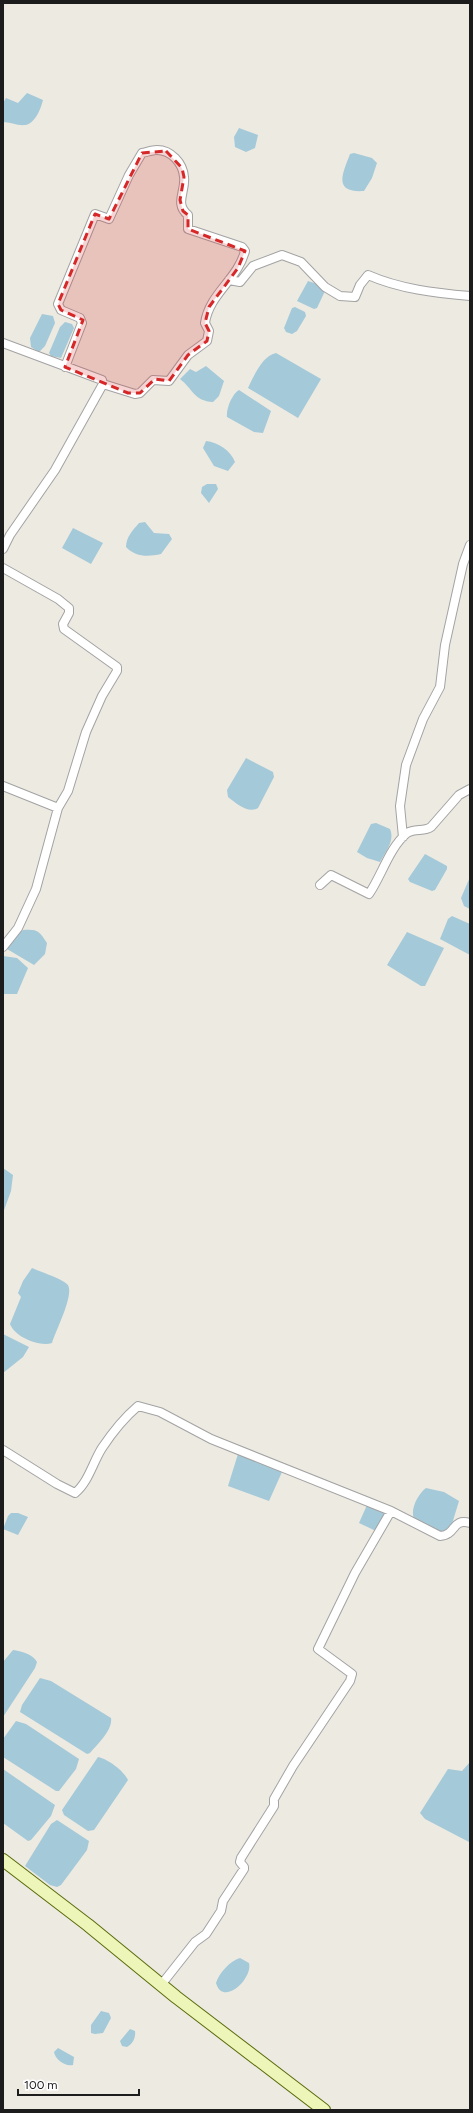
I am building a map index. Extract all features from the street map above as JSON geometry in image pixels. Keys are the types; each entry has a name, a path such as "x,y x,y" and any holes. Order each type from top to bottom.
{"main road":[{"path":"3,1860 88,1925 161,1985 324,2110"}],"street":[{"path":"3,343 65,367 102,380 103,384 135,394 140,392 153,380 169,381 188,355 207,341 209,335 205,323 206,313 238,268 245,251 242,248 230,243 188,229 188,215 183,210 180,200 184,177 182,168 175,158 166,151 156,150 142,153 129,175 109,219 95,214 58,304 61,310 80,318 82,323 65,367"},
{"path":"229,280 240,282 253,266 282,255 301,262 325,287 340,296 355,298 360,285 368,275 384,282 418,290 470,296"},
{"path":"3,549 10,535 55,470 103,384"},
{"path":"403,837 400,806 406,765 423,719 440,687 445,644 463,564 470,545"},
{"path":"3,568 58,599 68,608 69,613 63,624 64,629 117,667 117,672 102,696 86,732 68,791 58,808 36,889 18,928 3,947"},
{"path":"3,786 58,808"},
{"path":"320,885 331,875 369,894 387,861 403,837 412,831 427,829 459,795 470,789"},
{"path":"3,1450 57,1484 75,1493 83,1485 102,1448 123,1421 138,1406 144,1406 160,1412 211,1439 390,1511 440,1536 450,1534 457,1523 462,1521 470,1523"},
{"path":"161,1985 195,1942 206,1934 221,1911 223,1901 244,1870 244,1866 240,1862 241,1858 274,1806 274,1799 293,1766 350,1681 352,1674 318,1649 355,1573 390,1511"}],"highlighted area":[{"path":"166,151 182,168 184,177 180,200 183,211 188,215 188,229 245,251 238,268 209,307 205,323 209,331 207,341 188,355 169,381 155,379 140,393 128,393 65,367 83,320 61,310 58,304 95,214 109,219 142,153"}],"water":[{"path":"27,93 43,100 35,119 29,124 25,125 3,122 3,103 6,98 18,103"},
{"path":"239,128 258,135 255,148 246,152 235,147 234,137"},
{"path":"354,153 372,158 377,163 372,178 364,191 347,189 342,180 350,154"},
{"path":"308,281 317,284 325,291 317,308 314,309 297,301"},
{"path":"295,307 305,312 306,316 297,331 292,334 286,332 284,328 292,308"},
{"path":"42,314 53,316 55,323 45,346 39,352 31,347 30,338"},
{"path":"65,322 72,324 74,328 61,358 51,356 49,353 60,327"},
{"path":"276,353 321,379 298,418 248,388 263,362 271,355"},
{"path":"206,366 224,381 219,396 213,402 198,397 180,379 190,369 196,372"},
{"path":"239,390 271,411 263,433 254,432 227,417 227,410 230,402"},
{"path":"206,441 219,445 233,458 235,462 228,471 214,466 203,448"},
{"path":"207,484 216,484 218,489 209,503 201,493 202,487"},
{"path":"145,522 154,533 169,534 172,539 161,554 151,556 142,555 133,553 126,547 127,540 132,531 139,523"},
{"path":"73,528 103,543 91,564 62,548"},
{"path":"246,758 273,772 274,777 258,808 250,810 242,807 228,797 227,790"},
{"path":"376,823 390,829 391,833 391,842 380,862 367,858 357,852 371,824"},
{"path":"425,854 447,866 447,869 435,890 432,891 410,882 408,879"},
{"path":"470,877 470,909 464,906 461,898"},
{"path":"452,916 470,924 470,955 440,939 448,919"},
{"path":"23,930 38,932 47,943 45,954 34,965 7,949 16,935"},
{"path":"407,932 444,948 425,986 421,986 387,965"},
{"path":"3,956 17,958 28,968 17,994 3,994"},
{"path":"3,1168 13,1175 11,1191 3,1213"},
{"path":"32,1268 59,1279 67,1284 69,1288 67,1303 52,1343 41,1344 28,1340 17,1333 10,1324 21,1297 18,1293 23,1281"},
{"path":"3,1334 29,1347 23,1357 3,1373"},
{"path":"238,1454 282,1472 269,1501 228,1486"},
{"path":"426,1488 444,1492 459,1501 452,1524 444,1534 414,1519 414,1506 420,1494"},
{"path":"367,1505 386,1512 376,1531 359,1523"},
{"path":"11,1513 18,1513 28,1517 18,1535 3,1529 8,1516"},
{"path":"13,1650 30,1655 37,1662 35,1668 3,1717 3,1662"},
{"path":"40,1678 51,1681 111,1718 110,1727 107,1732 90,1753 87,1754 20,1712 22,1705"},
{"path":"16,1721 26,1724 79,1759 76,1769 59,1791 56,1791 3,1757 3,1739"},
{"path":"98,1757 115,1766 128,1780 94,1830 88,1831 64,1815 62,1810"},
{"path":"470,1762 469,1842 425,1819 420,1813 448,1769 462,1771"},
{"path":"3,1769 55,1805 51,1816 31,1840 28,1841 3,1823"},
{"path":"57,1820 89,1841 87,1850 61,1885 57,1887 50,1885 25,1866 51,1824"},
{"path":"240,1958 249,1963 247,1976 237,1988 225,1992 220,1990 216,1983 220,1975 225,1968"},
{"path":"101,2011 109,2013 111,2018 103,2033 91,2033 91,2025"},
{"path":"130,2029 135,2031 134,2040 127,2047 122,2046 120,2041"},
{"path":"58,2048 74,2057 73,2065 64,2064 58,2060 54,2052"}]}
